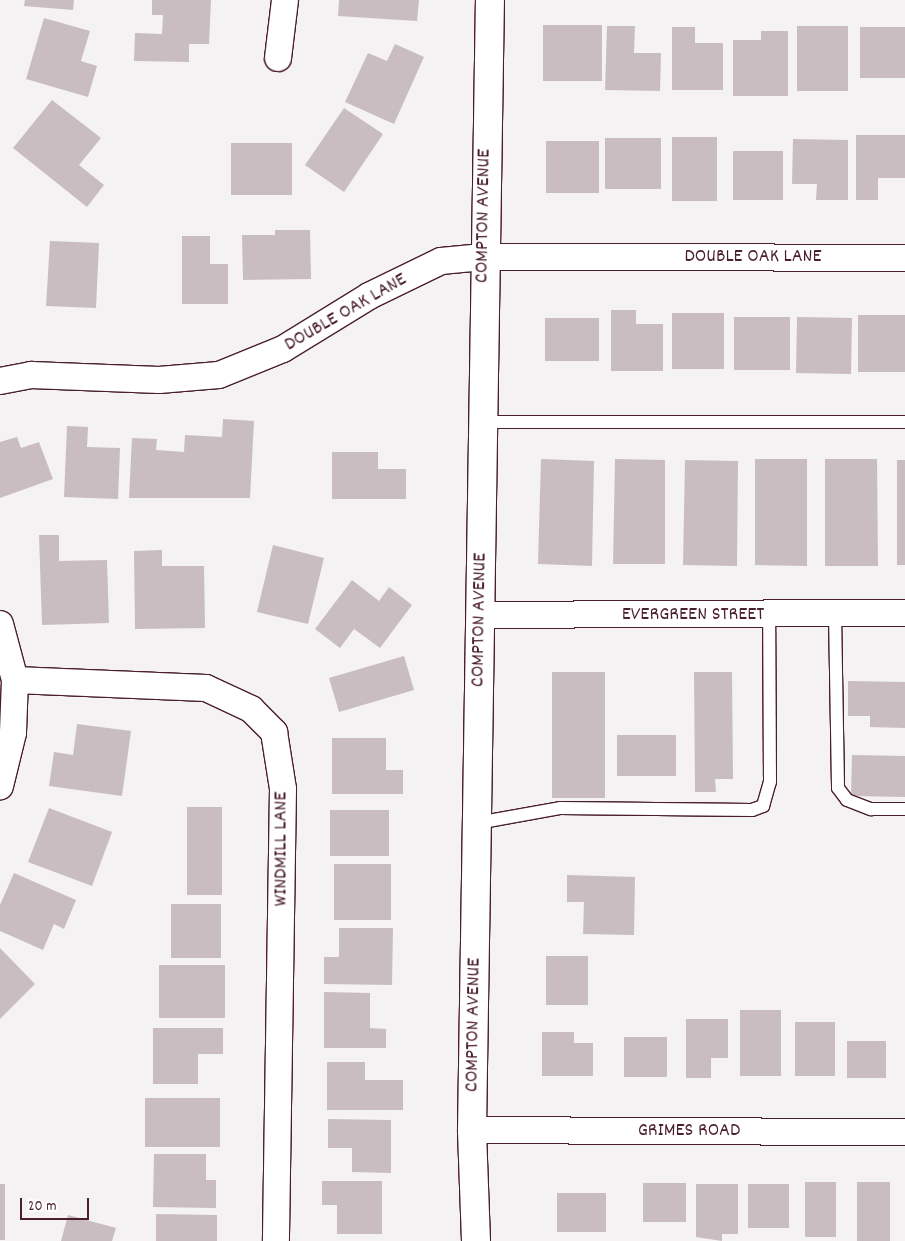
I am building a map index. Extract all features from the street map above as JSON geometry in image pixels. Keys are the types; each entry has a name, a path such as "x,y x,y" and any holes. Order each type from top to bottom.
{"street":[{"path":"278,58 285,0"},
{"name":"COMPTON AVENUE","path":"476,1241 472,1130 480,615 483,256 490,0"},
{"name":"DOUBLE OAK LANE","path":"0,381 31,375 159,380 218,375 283,349 368,296 441,261 483,256 905,258"},
{"name":"EVERGREEN STREET","path":"480,615 905,613"},
{"path":"0,624 15,680 13,734 0,786"},
{"name":"WINDMILL LANE","path":"15,680 206,688 251,709 274,732 283,789 276,1241"},
{"name":"GRIMES ROAD","path":"472,1130 905,1132"}],"lane":[{"path":"482,422 905,422"},
{"path":"835,614 838,788 847,800 871,809 905,809"},
{"path":"477,823 560,808 752,810 762,806 770,782 769,615"}],"building":[{"path":"25,0 74,0 73,10 24,6"},
{"path":"152,0 211,0 209,44 189,44 189,62 134,61 135,33 162,34 163,15 152,15"},
{"path":"339,0 419,0 417,21 338,16"},
{"path":"44,18 90,31 81,61 97,66 88,97 26,79"},
{"path":"543,25 602,25 602,81 543,81"},
{"path":"607,26 635,26 634,53 661,53 660,91 605,90"},
{"path":"797,26 848,26 848,91 797,91"},
{"path":"672,27 695,27 695,43 723,43 723,90 672,90"},
{"path":"860,27 905,27 905,78 860,78"},
{"path":"761,31 788,31 788,96 733,96 733,40 761,40"},
{"path":"395,44 424,57 394,124 345,102 368,53 387,61"},
{"path":"52,100 101,138 79,165 104,185 87,207 13,148"},
{"path":"344,108 383,134 344,192 305,165"},
{"path":"856,135 905,135 905,178 878,178 878,200 856,200"},
{"path":"672,137 717,137 717,201 672,201"},
{"path":"605,138 661,138 661,189 605,189"},
{"path":"793,139 848,140 848,200 816,200 817,184 792,184"},
{"path":"546,141 599,141 599,193 546,193"},
{"path":"231,143 292,143 292,195 231,195"},
{"path":"733,151 783,151 783,200 733,200"},
{"path":"275,230 310,230 311,279 243,280 242,235 275,235"},
{"path":"182,236 210,236 210,264 228,264 228,304 182,304"},
{"path":"50,241 99,243 96,308 46,306"},
{"path":"611,310 636,310 636,324 663,324 663,371 611,371"},
{"path":"672,313 724,313 724,369 672,369"},
{"path":"858,315 905,315 905,372 858,372"},
{"path":"734,317 790,317 790,370 734,370"},
{"path":"797,317 852,318 851,374 796,373"},
{"path":"545,318 599,318 599,361 545,361"},
{"path":"223,419 254,421 250,498 129,498 132,438 157,439 156,450 184,452 185,435 222,437"},
{"path":"67,426 88,427 87,447 120,448 118,499 64,497"},
{"path":"17,437 21,448 39,442 53,479 0,498 0,442"},
{"path":"332,452 378,452 378,469 406,469 406,499 332,499"},
{"path":"541,459 594,461 592,566 538,564"},
{"path":"615,459 665,460 665,564 613,564"},
{"path":"755,459 807,459 807,566 755,565"},
{"path":"825,459 877,459 878,566 825,566"},
{"path":"685,460 738,461 737,566 683,565"},
{"path":"897,460 905,460 905,565 897,565"},
{"path":"39,535 59,535 59,561 107,560 109,623 42,625"},
{"path":"273,545 324,558 308,624 257,612"},
{"path":"162,550 162,566 204,566 205,628 135,629 134,551"},
{"path":"352,580 379,601 389,587 412,605 380,648 354,629 340,648 315,629"},
{"path":"404,656 414,690 339,712 329,678"},
{"path":"552,672 605,672 605,798 552,798"},
{"path":"694,672 732,672 733,779 715,779 716,792 695,792"},
{"path":"848,681 905,682 905,728 870,727 870,716 848,716"},
{"path":"77,724 131,731 122,796 49,786 54,752 73,755"},
{"path":"617,735 676,735 676,776 617,776"},
{"path":"332,738 386,738 386,770 403,770 403,794 332,794"},
{"path":"852,755 905,756 905,797 851,796"},
{"path":"187,807 222,807 222,895 187,895"},
{"path":"49,808 112,832 92,886 28,862"},
{"path":"330,810 389,810 389,856 330,856"},
{"path":"334,864 391,864 391,920 334,920"},
{"path":"14,873 76,900 64,929 54,924 43,950 0,931 0,905"},
{"path":"567,875 635,877 634,935 583,934 584,902 567,902"},
{"path":"171,904 221,904 221,958 171,958"},
{"path":"339,928 393,928 392,985 324,984 324,957 339,957"},
{"path":"0,948 35,984 0,1019"},
{"path":"546,956 588,956 588,1005 546,1005"},
{"path":"159,965 225,965 225,1018 159,1018"},
{"path":"324,992 370,993 370,1028 386,1029 386,1048 324,1048"},
{"path":"740,1010 781,1010 781,1076 740,1076"},
{"path":"686,1019 728,1019 728,1058 711,1058 711,1078 686,1078"},
{"path":"795,1022 835,1022 835,1076 795,1076"},
{"path":"153,1028 223,1028 223,1054 198,1054 198,1084 153,1084"},
{"path":"542,1032 574,1032 574,1043 593,1043 593,1076 542,1076"},
{"path":"624,1037 667,1037 667,1077 624,1077"},
{"path":"847,1041 886,1041 886,1078 847,1078"},
{"path":"327,1062 365,1062 365,1080 403,1080 403,1110 327,1110"},
{"path":"145,1098 220,1098 220,1147 145,1147"},
{"path":"328,1119 391,1120 391,1173 352,1172 352,1148 328,1148"},
{"path":"154,1154 206,1154 206,1180 216,1180 216,1208 153,1207"},
{"path":"322,1181 382,1181 382,1234 337,1234 337,1205 322,1205"},
{"path":"805,1182 836,1182 836,1237 805,1237"},
{"path":"857,1182 890,1182 890,1241 857,1241"},
{"path":"643,1183 686,1183 686,1222 643,1222"},
{"path":"0,1184 5,1184 5,1240 0,1240"},
{"path":"696,1184 738,1184 738,1234 722,1234 722,1241 696,1237"},
{"path":"748,1184 789,1184 789,1228 748,1228"},
{"path":"557,1193 606,1193 606,1232 557,1232"},
{"path":"156,1214 217,1215 217,1241 156,1241"},
{"path":"68,1215 116,1228 112,1241 61,1241"}]}
